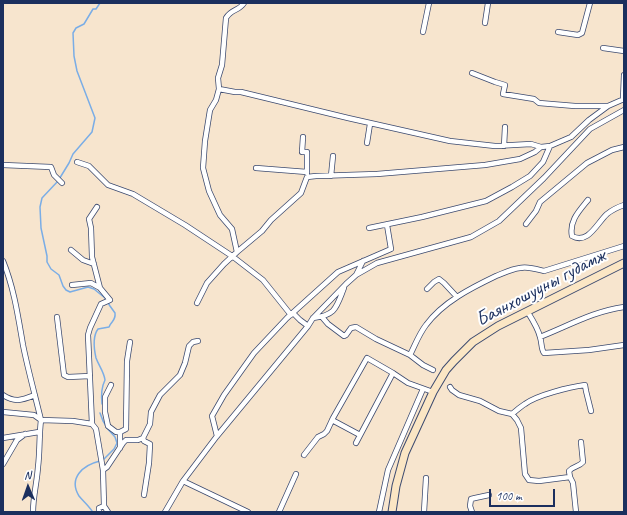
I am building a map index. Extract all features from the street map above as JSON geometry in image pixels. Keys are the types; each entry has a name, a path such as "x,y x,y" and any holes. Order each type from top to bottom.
{"main road":[{"name":"Баянхошууны гудамж","path":"392,512 396,486 405,453 433,392 446,370 454,361 473,342 498,326 624,263"}],"street":[{"path":"237,252 232,229 220,215 203,168 205,141 210,110 216,100 219,89 218,78 222,65 226,18 229,13 244,3"},
{"path":"423,32 429,3"},
{"path":"485,23 488,3"},
{"path":"558,32 578,35 582,33 588,3"},
{"path":"603,48 624,51"},
{"path":"472,73 505,85 503,94 539,102 575,106 608,106"},
{"path":"219,89 241,92 370,124 450,141 495,146 531,144 541,147 550,146 571,137 589,120 608,106 623,99 624,75"},
{"path":"165,512 183,481 217,436 313,318 356,275 377,263 471,237 499,221 544,178 590,129 624,110"},
{"path":"367,143 370,124"},
{"path":"504,146 505,127"},
{"path":"197,303 207,283 232,256 262,231 271,220 301,194 307,174 307,152 302,152 303,137"},
{"path":"369,228 422,217 486,200 530,176 543,162 550,146"},
{"path":"256,168 316,176 377,174 485,165 520,159 535,152 541,147"},
{"path":"526,224 536,211 540,202 587,163 612,150 624,147"},
{"path":"331,176 333,156"},
{"path":"77,162 89,166 108,185 133,194 185,225 232,256 263,280 292,314 308,326"},
{"path":"3,165 52,167 54,176 60,182"},
{"path":"588,200 576,214 572,222 571,232 572,236 576,239 586,236 608,213 624,205"},
{"path":"97,207 89,219 91,228 92,257 100,288 108,301 101,304 88,335 92,424 96,429 102,468 104,506 108,512"},
{"path":"217,436 212,416 224,395 254,353 270,335 338,272 391,249 387,225"},
{"path":"410,355 425,326 435,315 457,297 478,284 520,267 544,271 624,246"},
{"path":"71,250 83,260 94,264"},
{"path":"356,275 363,261"},
{"path":"3,262 14,293 23,345 41,420 39,432 40,454 33,512"},
{"path":"427,289 439,279 457,297"},
{"path":"72,285 91,283 100,288"},
{"path":"313,318 330,314 336,308 344,286"},
{"path":"540,337 570,325 580,319 610,309 624,307"},
{"path":"527,311 536,327 540,337 542,351 544,353 624,346"},
{"path":"57,317 64,375 68,377 90,376"},
{"path":"322,317 328,324 344,336 351,328 356,327 376,339 410,355 423,365 433,370"},
{"path":"102,468 107,467 126,440 138,440 143,438 150,424 151,412 160,395 180,375 185,363 189,346 193,342 198,341"},
{"path":"111,385 106,397 105,412 108,426 116,432 120,432 126,430 127,361 130,342"},
{"path":"304,455 318,436 327,431 367,358 408,383 433,392"},
{"path":"356,443 393,373"},
{"path":"512,414 524,404 532,400 552,393 586,385 591,411"},
{"path":"450,387 459,395 480,401 499,411 512,414 521,428 525,474 529,480 539,481 570,477"},
{"path":"379,512 388,470 423,389"},
{"path":"3,395 15,400 35,395"},
{"path":"3,412 34,415 41,420 72,421 92,424"},
{"path":"332,420 360,434"},
{"path":"3,438 39,432"},
{"path":"120,432 120,448"},
{"path":"3,464 17,440 25,434"},
{"path":"143,438 144,441 150,444 149,463 144,495"},
{"path":"576,512 573,483 569,471 571,468 581,465 583,462 581,442"},
{"path":"279,512 296,474"},
{"path":"424,512 426,478"},
{"path":"183,481 248,512"},
{"path":"472,512 470,506 471,499 488,495"},
{"path":"99,512 99,508 104,506"}],"waterway":[{"path":"100,3 96,9 93,9 84,24 76,28 73,33 74,56 77,71 95,118 92,132 73,154 58,181 42,198 40,207 41,228 47,262 51,269 59,275 63,286 70,292 88,287 94,289 105,298 115,313 114,319 109,327 98,329 94,339 96,358 105,380 101,398 102,404"},
{"path":"100,413 106,427 115,437 117,443 114,449 103,460"},
{"path":"92,512 79,496 75,484 76,478 83,469 100,461"}]}
